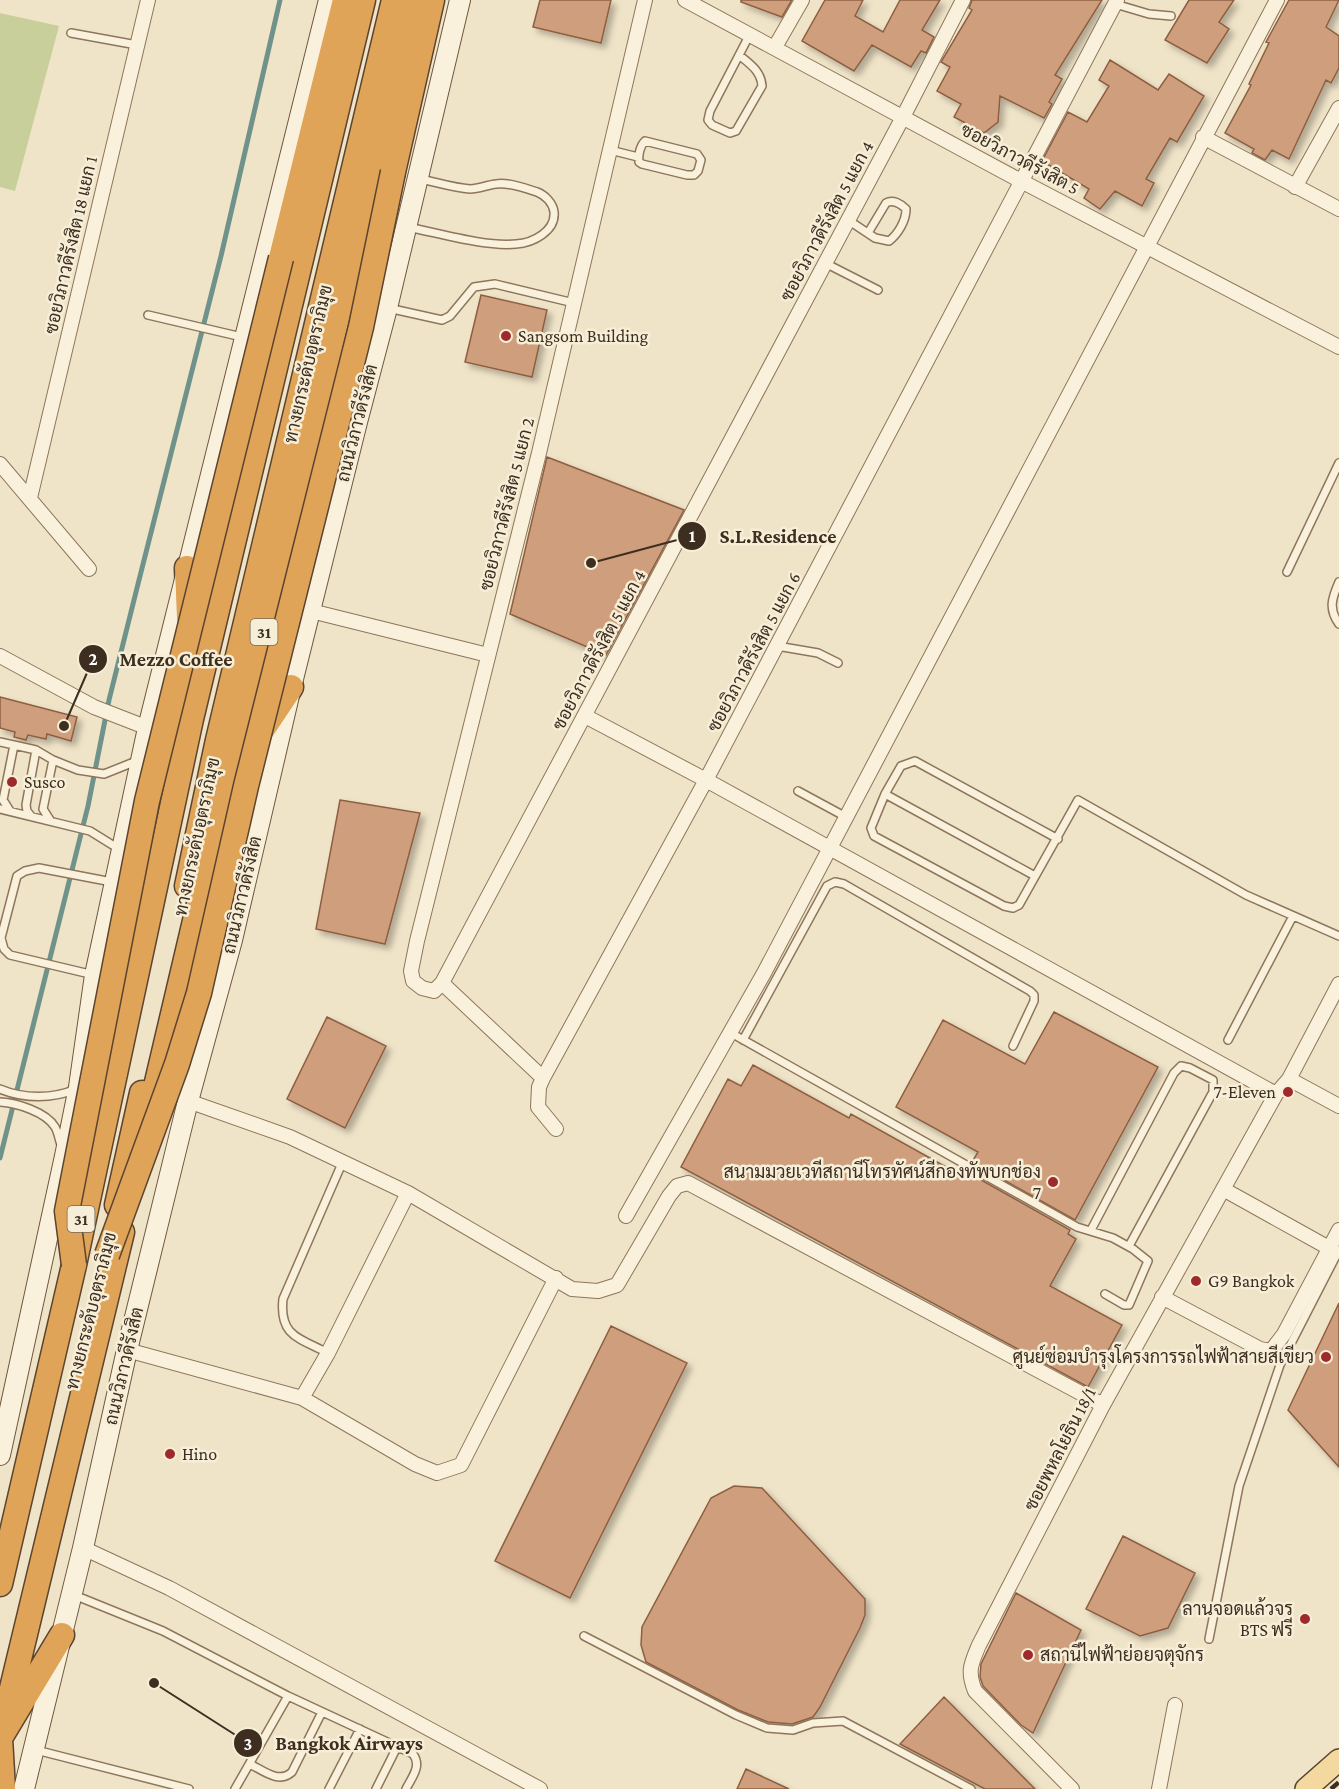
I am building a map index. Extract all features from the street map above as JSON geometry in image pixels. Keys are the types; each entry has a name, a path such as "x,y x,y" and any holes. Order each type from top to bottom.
{"highway":[{"path":"74,1265 67,1211 147,801 345,0"},
{"name":"31","path":"0,1554 61,1316 191,684 358,0"},
{"name":"ทางยกระดับอุตราภิมุข","path":"0,1584 74,1265 191,719 363,0"},
{"name":"ทางยกระดับอุตราภิมุข","path":"0,1673 106,1254 218,740 394,0"},
{"name":"ถนนวิภาวดีรังสิต","path":"3,1789 0,1738 115,1263 412,0"},
{"path":"106,1254 173,1076 199,993 246,786 361,327 432,0"},
{"path":"186,568 191,684"},
{"path":"228,780 291,687"},
{"path":"0,1738 62,1635"}],"main road":[{"name":"31","path":"0,1455 65,1156 79,1087 95,975 148,728 329,0"},
{"name":"ถนนวิภาวดีรังสิต","path":"25,1789 83,1548 135,1352 188,1101 232,940 291,687 387,308 460,0"},
{"path":"1306,1789 1339,1760"}],"street":[{"name":"ซอยวิภาวดีรังสิต 18 แยก 1","path":"30,498 148,0"},
{"name":"ซอยวิภาวดีรังสิต 5 แยก 2","path":"442,983 434,991 422,988 413,981 411,971 417,941 539,453 645,0"},
{"name":"ซอยวิภาวดีรังสิต 5","path":"685,0 1021,181 1339,347"},
{"path":"775,47 802,0"},
{"name":"ซอยวิภาวดีรังสิต 5 แยก 4","path":"442,983 963,0"},
{"path":"626,1216 737,1036 829,849 996,537 1203,137 1277,0"},
{"name":"ซอยวิภาวดีรังสิต 5 แยก 6","path":"556,1129 538,1107 539,1087 543,1078 706,780 1116,2"},
{"path":"1296,187 1339,108"},
{"path":"1203,137 1339,209"},
{"path":"0,464 89,569"},
{"path":"311,611 488,655"},
{"path":"0,656 99,709 148,728"},
{"path":"585,716 706,780 1276,1094"},
{"path":"442,983 543,1078"},
{"name":"ซอยพหลโยธิน 18/1","path":"1072,1789 993,1711 975,1690 970,1677 971,1665 979,1645 1103,1405 1276,1094 1289,1079 1339,984"},
{"path":"1289,1079 1339,1106"},
{"path":"188,1101 290,1137 343,1161 408,1193 572,1289 598,1291 617,1285 669,1196 677,1186 688,1183 1103,1405"},
{"path":"1223,1189 1334,1249"},
{"path":"302,1398 328,1353 408,1193"},
{"path":"1162,1297 1260,1349 1271,1351 1284,1334 1334,1249 1339,1230"},
{"path":"135,1352 302,1398 415,1464 436,1473 461,1465 556,1278"},
{"path":"83,1548 169,1588 540,1789"},
{"path":"1159,1789 1175,1705"}],"lane":[{"path":"1116,2 1149,14 1171,15"},
{"path":"70,33 137,45"},
{"path":"739,55 756,69 762,78 762,86 741,124 736,131 730,133 712,125 708,120 710,111 739,55 750,34"},
{"path":"645,141 697,154 701,160 698,171 694,175 687,175 642,164 638,157 645,141"},
{"path":"610,150 638,157"},
{"path":"406,227 489,242 517,244 532,240 548,230 554,222 554,210 549,200 539,193 498,183 466,189 417,178"},
{"path":"848,220 868,233 885,242 895,237 904,221 906,209 901,204 885,203 868,233"},
{"path":"825,263 878,290"},
{"path":"387,308 441,320 450,316 474,287 483,284 495,284 573,303"},
{"path":"148,315 244,338"},
{"path":"1287,572 1339,463"},
{"path":"1339,582 1332,597 1330,609 1339,624"},
{"path":"777,646 818,653 838,663"},
{"path":"0,742 36,750 78,771 104,774 141,759"},
{"path":"12,812 6,808 3,800 14,745"},
{"path":"34,817 27,811 26,805 36,750"},
{"path":"52,821 45,815 43,809 53,760"},
{"path":"1058,839 915,760 901,766 885,794 871,828 874,836 1004,906 1013,908 1020,904 1058,839 1078,800 1246,895 1339,936"},
{"path":"798,791 846,817"},
{"path":"885,794 1035,876"},
{"path":"0,809 90,831 121,850"},
{"path":"95,975 10,955 4,949 2,938 17,876 25,871 39,868 114,883"},
{"path":"1013,1046 1034,1001 1034,995 1030,991 844,884 835,882 827,886 737,1036 1077,1227 1102,1233 1129,1246 1148,1261 1130,1303 1124,1305 1105,1294"},
{"path":"1228,1040 1293,916"},
{"path":"1091,1230 1174,1073 1181,1066 1190,1068 1213,1080 1213,1092 1129,1246"},
{"path":"3,1091 23,1096 47,1096 69,1092 79,1087"},
{"path":"2,1102 20,1106 46,1118 55,1127 65,1156"},
{"path":"328,1353 290,1334 281,1317 283,1299 343,1161"},
{"path":"1209,1639 1239,1486 1280,1365 1334,1249"},
{"path":"72,1594 163,1631 288,1696 413,1754 417,1760 417,1767 406,1789"},
{"path":"584,1636 736,1715 767,1728 793,1730 813,1723 843,1721 971,1789"},
{"path":"235,1789 288,1696"},
{"path":"250,1764 275,1776 287,1777 292,1772 322,1712"},
{"path":"329,1789 360,1729"},
{"path":"376,1789 397,1747"},
{"path":"33,1750 189,1789"}],"green space":[{"path":"0,13 59,26 15,191 0,187"}],"building":[{"path":"540,0 611,0 601,43 533,27"},
{"path":"741,0 792,0 782,17 741,2"},
{"path":"825,0 863,0 855,16 883,32 900,0 940,0 922,30 934,37 926,53 921,51 911,67 872,45 854,71 802,41"},
{"path":"972,0 1102,0 1055,75 1062,79 1049,102 1052,104 1044,118 1000,96 998,122 984,133 954,117 961,104 937,91 950,67 941,62 972,10 969,8"},
{"path":"1189,0 1234,0 1219,22 1229,29 1207,63 1165,40"},
{"path":"1289,0 1339,0 1326,27 1339,36 1339,68 1331,83 1326,80 1289,159 1272,150 1265,160 1252,153 1254,149 1225,133 1251,85 1249,84 1269,43 1266,42"},
{"path":"1110,60 1158,90 1169,74 1204,96 1177,142 1170,138 1146,179 1154,183 1142,206 1115,191 1100,209 1084,198 1089,189 1042,161 1068,112 1087,122 1109,86 1099,80"},
{"name":"Sangsom Building","path":"481,295 547,310 532,377 465,362"},
{"path":"547,457 684,510 606,655 510,614"},
{"path":"0,697 77,717 71,741 47,734 46,739 28,735 26,740 14,737 15,732 0,728"},
{"path":"340,800 420,813 385,944 316,929"},
{"path":"1054,1012 1158,1067 1075,1220 972,1162 978,1152 896,1107 943,1020 1025,1064"},
{"path":"327,1017 386,1046 345,1128 287,1099"},
{"path":"753,1065 849,1118 851,1114 964,1177 967,1172 1070,1230 1068,1234 1076,1239 1050,1286 1122,1325 1088,1387 681,1167 728,1079 741,1086"},
{"name":"ศูนย์ซ่อมบำรุงโครงการรถไฟฟ้าสายสีเขียว","path":"1339,1303 1339,1467 1288,1410"},
{"path":"611,1326 687,1363 570,1598 495,1561"},
{"path":"734,1486 762,1488 865,1599 865,1615 860,1628 820,1707 813,1717 792,1724 768,1722 738,1710 646,1662 641,1645 642,1627 711,1498"},
{"path":"1123,1536 1195,1573 1168,1628 1140,1636 1086,1609"},
{"name":"สถานีไฟฟ้าย่อยจตุจักร","path":"1016,1593 1081,1630 1033,1733 1021,1725 983,1686 980,1677 981,1664"},
{"path":"944,1697 1035,1789 985,1789 900,1744"},
{"path":"746,1769 789,1789 737,1789"}],"waterway":[{"path":"0,1158 88,806 109,700 221,256 280,0"}],"railway":[{"path":"1331,1789 1339,1782"}],"place":[{"name":"Sangsom Building","path":"506,336"},
{"name":"S.L.Residence","path":"591,563"},
{"name":"Mezzo Coffee","path":"64,726"},
{"name":"Susco","path":"12,782"},
{"name":"7-Eleven","path":"1288,1092"},
{"name":"สนามมวยเวทีสถานีโทรทัศน์สีกองทัพบกช่อง 7","path":"1053,1182"},
{"name":"G9 Bangkok","path":"1196,1281"},
{"name":"ศูนย์ซ่อมบำรุงโครงการรถไฟฟ้าสายสีเขียว","path":"1326,1357"},
{"name":"Hino","path":"170,1454"},
{"name":"ลานจอดแล้วจร BTS ฟรี","path":"1305,1619"},
{"name":"สถานีไฟฟ้าย่อยจตุจักร","path":"1028,1655"},
{"name":"Bangkok Airways","path":"154,1683"}]}
